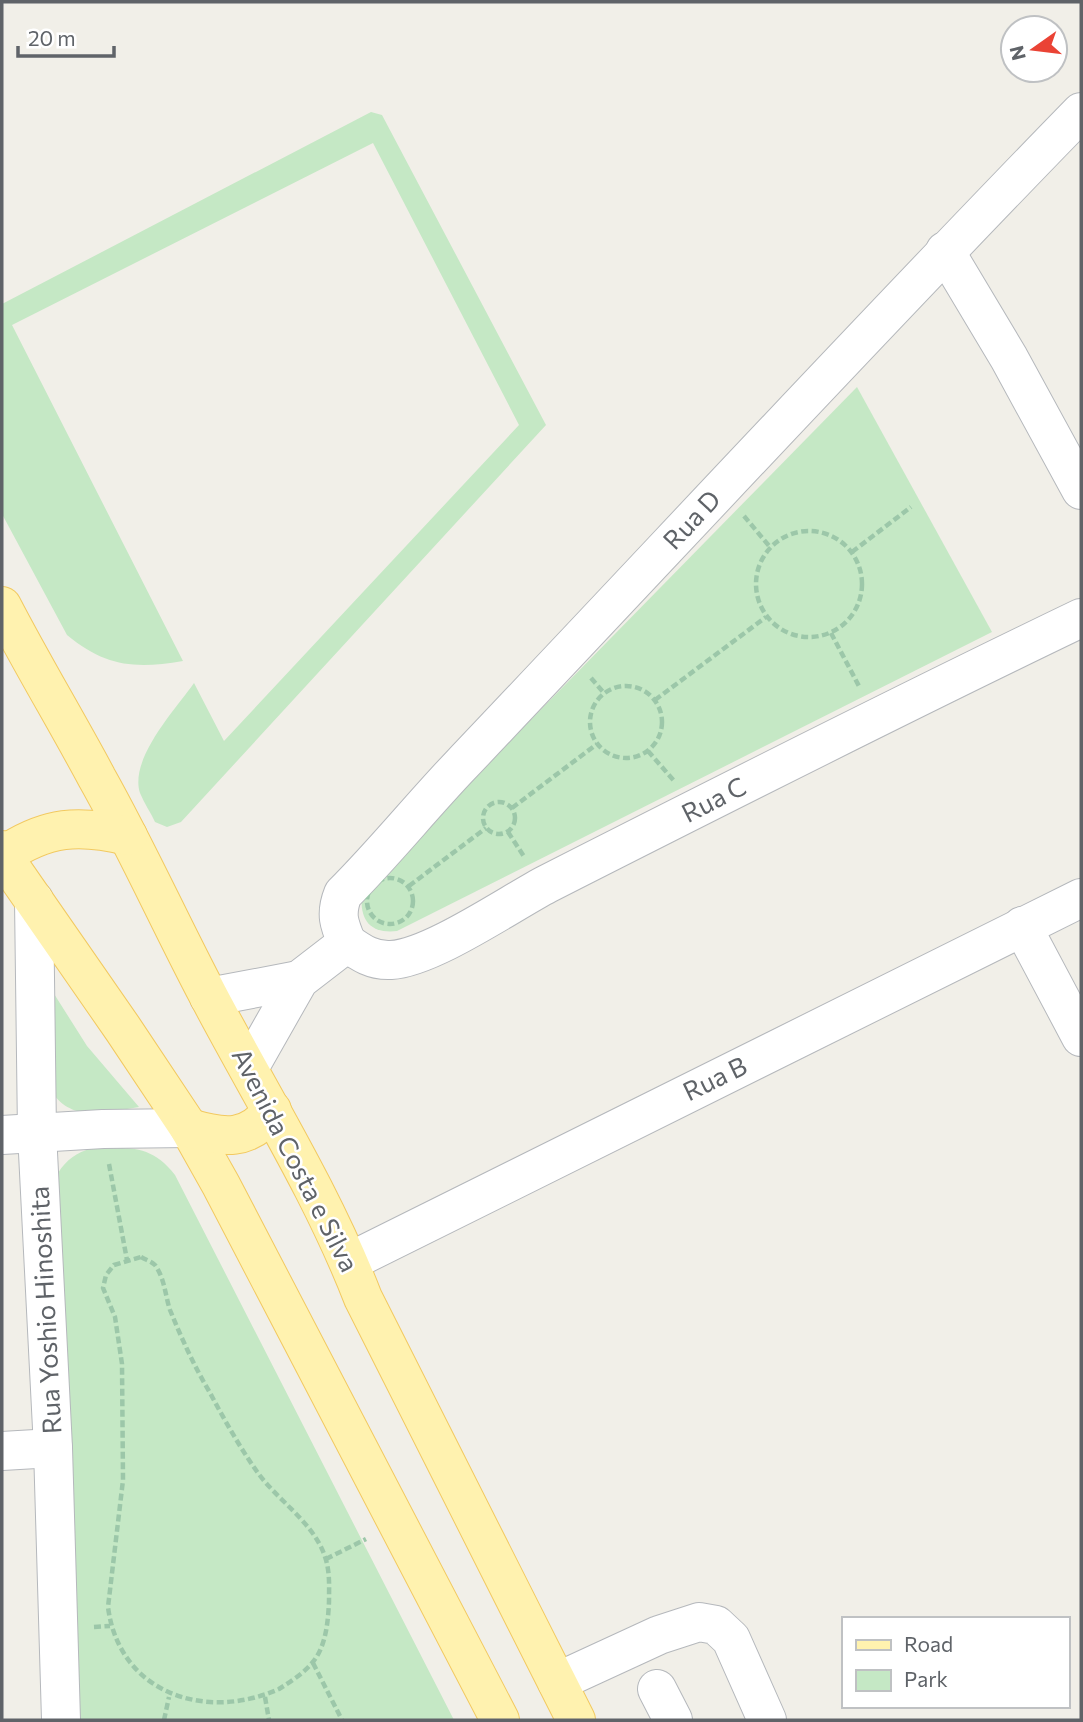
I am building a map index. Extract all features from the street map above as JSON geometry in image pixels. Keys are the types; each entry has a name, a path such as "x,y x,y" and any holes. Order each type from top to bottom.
{"main road":[{"name":"Avenida Costa e Silva","path":"2,606 128,836 209,997 272,1110 349,1262 363,1298 576,1720"},
{"path":"128,836 72,828 44,833 2,853 189,1129 398,1521 500,1720"},
{"path":"189,1129 217,1136 235,1135 252,1130 263,1122 272,1110"}],"street":[{"name":"Rua D","path":"348,943 337,920 343,894 458,768 945,251 1081,112"},
{"path":"945,251 1009,358 1081,490"},
{"name":"Rua C","path":"348,943 368,957 391,960 432,948 544,886 876,716 1081,618"},
{"name":"Rua B","path":"349,1262 1081,898"},
{"name":"Rua Yoshio Hinoshita","path":"34,900 19,1134 53,1448 61,1720"},
{"path":"1023,926 1081,1037"},
{"path":"249,1068 299,980 348,943"},
{"path":"209,997 299,980"},
{"path":"19,1134 103,1129 189,1129"},
{"path":"2,1451 53,1448"},
{"path":"557,1682 659,1636 699,1622 708,1623 716,1625 731,1639 767,1720"}],"path":[{"path":"852,552 911,507"},
{"path":"817,531 836,538 852,552 861,571 862,592 855,612 841,627 822,636 802,637 782,630 766,616 757,598 756,576 763,557 777,541 796,532 817,531"},
{"path":"655,700 766,616"},
{"path":"831,633 876,716"},
{"path":"631,686 644,691 655,700 661,713 662,727 657,741 648,751 635,757 621,758 608,754 597,744 591,732 590,717 595,704 604,693 617,687 631,686"},
{"path":"512,808 597,744"},
{"path":"504,802 512,808 516,818 513,828 508,832 495,834 486,828 483,818 489,805 504,802"},
{"path":"409,886 486,828"},
{"path":"103,1129 127,1259"},
{"path":"141,1257 153,1262 162,1278 170,1309 208,1390 259,1474 315,1536 326,1559 330,1578 328,1621 322,1645 313,1662 288,1684 265,1697 234,1707 198,1707 169,1697 149,1684 125,1658 110,1626 108,1607 122,1480 122,1364 115,1317 103,1289 106,1275 114,1265 127,1259 141,1257"},
{"path":"326,1559 398,1521"},
{"path":"313,1662 342,1720"},
{"path":"164,1720 169,1697"},
{"path":"265,1697 269,1720"}],"green space":[{"path":"371,112 382,115 546,425 181,822 167,827 155,822 140,793 138,780 147,750 194,683 224,741 519,425 373,143 12,325 183,661 150,665 122,663 95,654 67,635 2,514 2,304"},
{"path":"857,387 992,632 397,931 379,930 368,923 362,910 362,892"},
{"path":"44,978 87,1046 139,1107 90,1113 68,1107 58,1100 50,1089"},
{"path":"92,1148 128,1148 148,1153 175,1175 454,1720 73,1720 58,1173 72,1157"}]}
